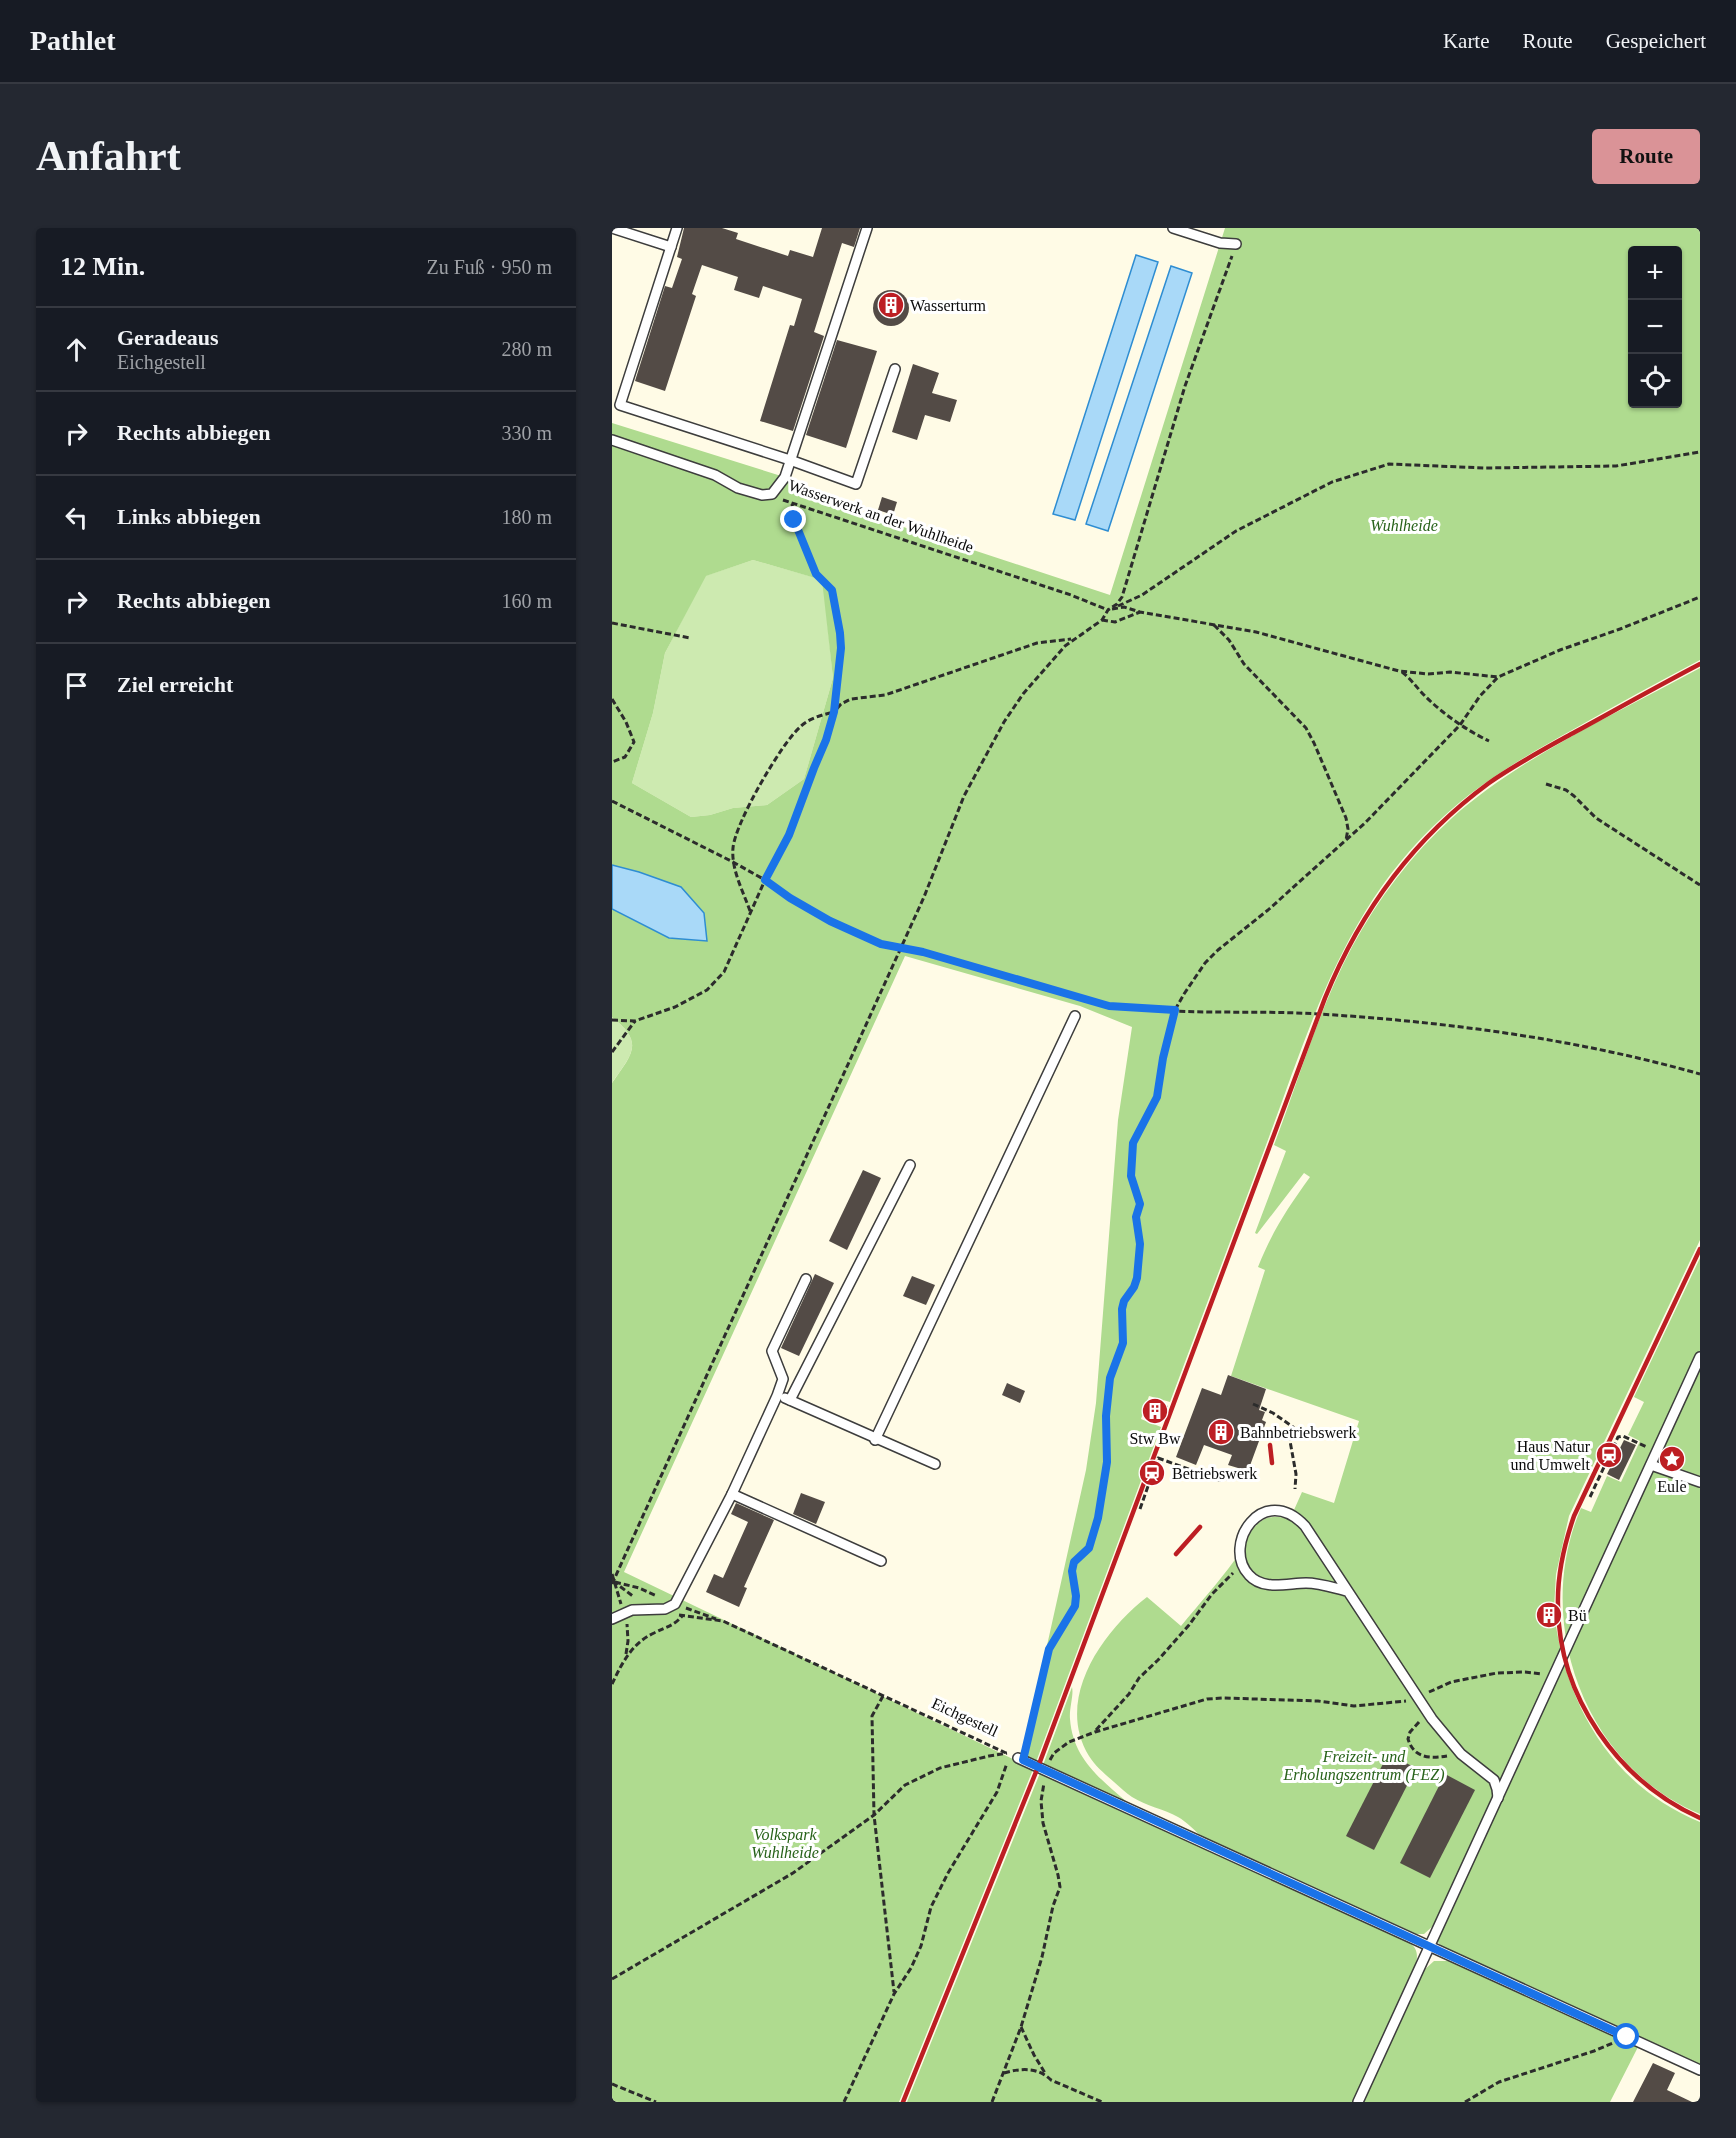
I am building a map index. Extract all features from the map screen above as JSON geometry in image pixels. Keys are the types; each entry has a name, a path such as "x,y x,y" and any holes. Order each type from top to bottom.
{"lane":[{"path":"612,228 671,247"},
{"path":"677,228 620,405 790,460 856,484 895,369"},
{"path":"772,494 785,477 867,228"},
{"path":"1173,228 1220,243 1236,244"},
{"name":"Wasserwerk an der Wuhlheide","path":"612,440 715,475 738,488 762,495 772,494"},
{"path":"876,1440 1075,1016"},
{"path":"790,1400 910,1164"},
{"path":"612,1619 641,1609 665,1610 675,1604 732,1494 777,1396 783,1379 772,1351 806,1279"},
{"path":"1358,2102 1700,1357"},
{"path":"777,1396 935,1464"},
{"path":"1651,1465 1700,1482"},
{"path":"732,1494 881,1561"},
{"path":"1347,1591 1306,1583 1268,1585 1249,1576 1243,1566 1240,1548 1248,1525 1261,1514 1281,1511 1297,1518 1305,1526 1432,1719 1461,1754 1494,1780 1498,1798"},
{"path":"1021,1759 1700,2070"}],"path":[{"path":"612,1582 924,897 964,796 980,763 1004,722 1043,669 1072,639 1102,620 1108,610 1117,604 1126,589 1185,386 1236,244"},
{"path":"1108,610 1142,595 1236,531 1332,482 1389,464 1486,468 1616,466 1700,452"},
{"name":"Wasserwerk an der Wuhlheide","path":"772,494 792,504 1071,595 1108,610 1124,607 1140,612 1212,624 1302,643 1400,671 1428,674 1450,672 1498,677"},
{"path":"612,1020 636,1021 675,1007 707,990 724,972 765,880 789,835 826,740 834,712 841,648 838,615 832,590 816,574 796,530 792,504"},
{"path":"1021,1759 1049,1649 1075,1606 1076,1596 1072,1571 1074,1562 1089,1548 1098,1518 1107,1462 1106,1416 1110,1378 1123,1343 1122,1309 1124,1301 1134,1287 1137,1278 1140,1233 1136,1217 1140,1204 1131,1176 1133,1143 1157,1097 1163,1058 1175,1010 1195,979 1218,950 1268,910 1365,823 1460,724 1480,696 1498,677 1560,650 1700,597"},
{"path":"1102,620 1116,622 1140,612"},
{"path":"612,623 690,638"},
{"path":"1212,624 1229,640 1244,664 1306,728 1346,818 1348,829 1346,840"},
{"path":"750,912 733,862 736,833 790,737 802,725 834,712 841,704 851,699 885,695 1037,643 1072,639"},
{"path":"1400,671 1410,678 1425,696 1460,724 1489,741"},
{"path":"612,699 626,722 634,742 625,757 612,762"},
{"path":"1546,784 1566,790 1596,818 1700,885"},
{"path":"612,801 733,862 830,921 872,941 923,952 1084,1000 1109,1006 1319,1014 1494,1030 1550,1040 1700,1074"},
{"path":"1080,1006 1084,1000"},
{"path":"612,1052 636,1021"},
{"path":"1253,1404 1273,1413 1293,1427 1290,1441 1296,1474 1295,1489"},
{"path":"1590,1497 1618,1437 1623,1436 1657,1451"},
{"path":"1140,1509 1158,1458 1219,1480 1227,1479"},
{"path":"1095,1732 1129,1694 1139,1678 1181,1634 1212,1594 1243,1566"},
{"path":"612,1574 612,1582 627,1626 626,1655 612,1684"},
{"path":"612,1582 633,1596 641,1609"},
{"name":"Eichgestell","path":"672,1614 723,1621 1021,1759"},
{"path":"626,1655 652,1633 674,1625 683,1615"},
{"path":"992,2102 1021,2027 1060,1887 1043,1823 1041,1801 1046,1771 1054,1753 1069,1742 1095,1732 1207,1699 1318,1701 1354,1706 1408,1700 1451,1682 1497,1673 1525,1672 1552,1677"},
{"path":"883,1696 872,1716 874,1815 894,1994"},
{"path":"1432,1719 1417,1723 1410,1732 1408,1739 1415,1752 1435,1758 1461,1754"},
{"path":"612,1979 793,1873 874,1815 905,1785 940,1768 989,1755 1007,1753 1008,1765 997,1792 948,1873 931,1907 921,1946 911,1968 894,1994 844,2102"},
{"path":"1021,2027 1034,2055 1051,2080 1102,2102"},
{"path":"1465,2102 1499,2082 1594,2051 1627,2037"},
{"path":"1005,2073 1018,2068 1046,2075"},
{"path":"612,2084 656,2102"}],"green space":[{"path":"1225,228 1700,228 1700,660 1539,749 1473,792 1443,817 1409,851 1381,887 1357,926 1336,965 1301,1049 1170,1402 1149,1396 1141,1419 1161,1427 1036,1762 899,2102 612,2102 612,1083 629,1056 632,1042 629,1034 612,1017 612,909 669,938 707,941 639,872 612,865 612,423 794,480 791,490 1110,595","holes":["753,560 822,580 833,678 804,779 767,805 733,808 710,815 691,817 632,783 653,713 665,653 706,576","905,956 1080,1006 1132,1027 1118,1120 1096,1403 1086,1470 1026,1740 1017,1761 624,1572"]},
{"path":"753,560 823,580 833,678 804,779 767,805 733,808 710,815 691,817 632,783 653,713 665,653 705,576"},
{"name":"Freizeit- und Erholungszentrum (FEZ)","path":"1700,668 1700,1240 1569,1516 1556,1574 1554,1609 1546,1610 1547,1620 1555,1619 1561,1652 1583,1713 1600,1741 1619,1766 1643,1788 1670,1807 1700,1822 1700,2065 1442,1947 1437,1941 1442,1930 1434,1925 1424,1934 1416,1934 1203,1838 1178,1817 1132,1797 1100,1770 1089,1756 1080,1734 1077,1712 1080,1690 1088,1668 1100,1647 1114,1628 1147,1597 1181,1626 1238,1556 1253,1528 1270,1517 1290,1519 1302,1492 1334,1503 1359,1421 1231,1376 1265,1270 1258,1267 1281,1220 1310,1177 1304,1173 1257,1234 1255,1233 1286,1151 1274,1145 1329,995 1362,929 1409,862 1437,832 1479,796 1539,755"},
{"path":"612,1017 629,1034 632,1049 612,1083"},
{"path":"1700,1258 1700,1814 1660,1792 1626,1762 1598,1726 1579,1685 1567,1642 1563,1597 1567,1552 1581,1508 1591,1512 1607,1476 1621,1482 1640,1441 1628,1435 1644,1402 1634,1397"},
{"path":"1072,1687 1070,1719 1076,1745 1097,1775 1127,1802 1123,1803 1043,1765"},
{"path":"1040,1773 1407,1941 1414,1946 1417,1953 1415,1968 1423,1971 1434,1961 1450,1961 1638,2047 1610,2102 907,2102"}],"water":[{"path":"1136,255 1158,262 1075,520 1053,514"},
{"path":"1171,266 1192,273 1108,531 1086,524"},
{"path":"612,865 681,887 704,913 707,941 669,938 612,909"}],"building":[{"path":"684,228 722,228 738,233 736,239 788,256 790,250 813,257 822,228 860,228 854,247 842,243 814,332 824,336 793,431 760,421 790,325 794,326 802,299 763,286 759,298 734,290 738,277 702,265 692,294 696,296 665,391 635,381 665,286 672,288 682,259 677,257"},
{"name":"Wasserturm","path":"891,290 903,296 909,308 903,320 891,326 879,320 873,308 879,296"},
{"path":"837,340 877,351 846,448 806,435"},
{"path":"913,364 939,373 932,393 957,400 950,422 925,415 917,440 892,432"},
{"path":"882,497 897,502 893,515 878,510"},
{"path":"863,1170 881,1178 847,1250 829,1241"},
{"path":"815,1274 834,1283 799,1356 781,1348"},
{"path":"912,1276 935,1285 926,1305 903,1296"},
{"name":"Bahnbetriebswerk","path":"1228,1375 1266,1389 1259,1410 1265,1412 1262,1420 1266,1422 1248,1471 1228,1465 1232,1455 1204,1445 1196,1465 1176,1457 1202,1388 1221,1395"},
{"path":"1007,1383 1025,1391 1020,1403 1002,1395"},
{"name":"Stw Bw","path":"1149,1400 1168,1406 1162,1422 1143,1416"},
{"path":"1624,1440 1636,1445 1619,1480 1607,1474"},
{"path":"801,1493 825,1502 816,1524 793,1514"},
{"path":"736,1503 774,1520 744,1587 747,1588 739,1607 706,1592 714,1574 723,1578 748,1522 731,1514"},
{"path":"1388,1754 1416,1768 1374,1850 1346,1836"},
{"path":"1445,1774 1475,1790 1430,1878 1400,1863"},
{"path":"1653,2063 1675,2073 1667,2090 1692,2102 1633,2102"}],"railway":[{"path":"903,2102 1038,1767 1325,998 1355,936 1372,907 1413,853 1437,828 1489,783 1542,750 1700,664"},
{"path":"1700,1249 1574,1516 1562,1560 1558,1594 1561,1640 1569,1672 1582,1703 1599,1732 1619,1759 1643,1782 1670,1802 1700,1818"},
{"path":"1270,1445 1272,1463"},
{"path":"1176,1554 1200,1527"}],"place":[{"name":"Wasserturm","path":"891,305"},
{"name":"Stw Bw","path":"1155,1411"},
{"name":"Bahnbetriebswerk","path":"1221,1432"},
{"name":"Haus Natur und Umwelt","path":"1609,1455"},
{"name":"Eule","path":"1672,1459"},
{"name":"Betriebswerk","path":"1152,1473"},
{"name":"Bü","path":"1549,1615"}],"route":[{"path":"794,520 796,530 816,574 832,590 838,615 841,648 834,712 826,740 789,835 765,880 790,898 830,921 881,944 923,952 1109,1006 1175,1010 1163,1058 1157,1097 1133,1143 1131,1176 1140,1204 1136,1217 1140,1233 1137,1278 1134,1287 1124,1301 1122,1309 1123,1343 1110,1378 1106,1416 1107,1462 1098,1518 1089,1548 1074,1562 1072,1577 1075,1586 1075,1606 1049,1649 1023,1760 1627,2037"}],"park label":[{"name":"Wuhlheide","path":"1404,525"},
{"name":"Volkspark Wuhlheide","path":"785,1843"}]}
